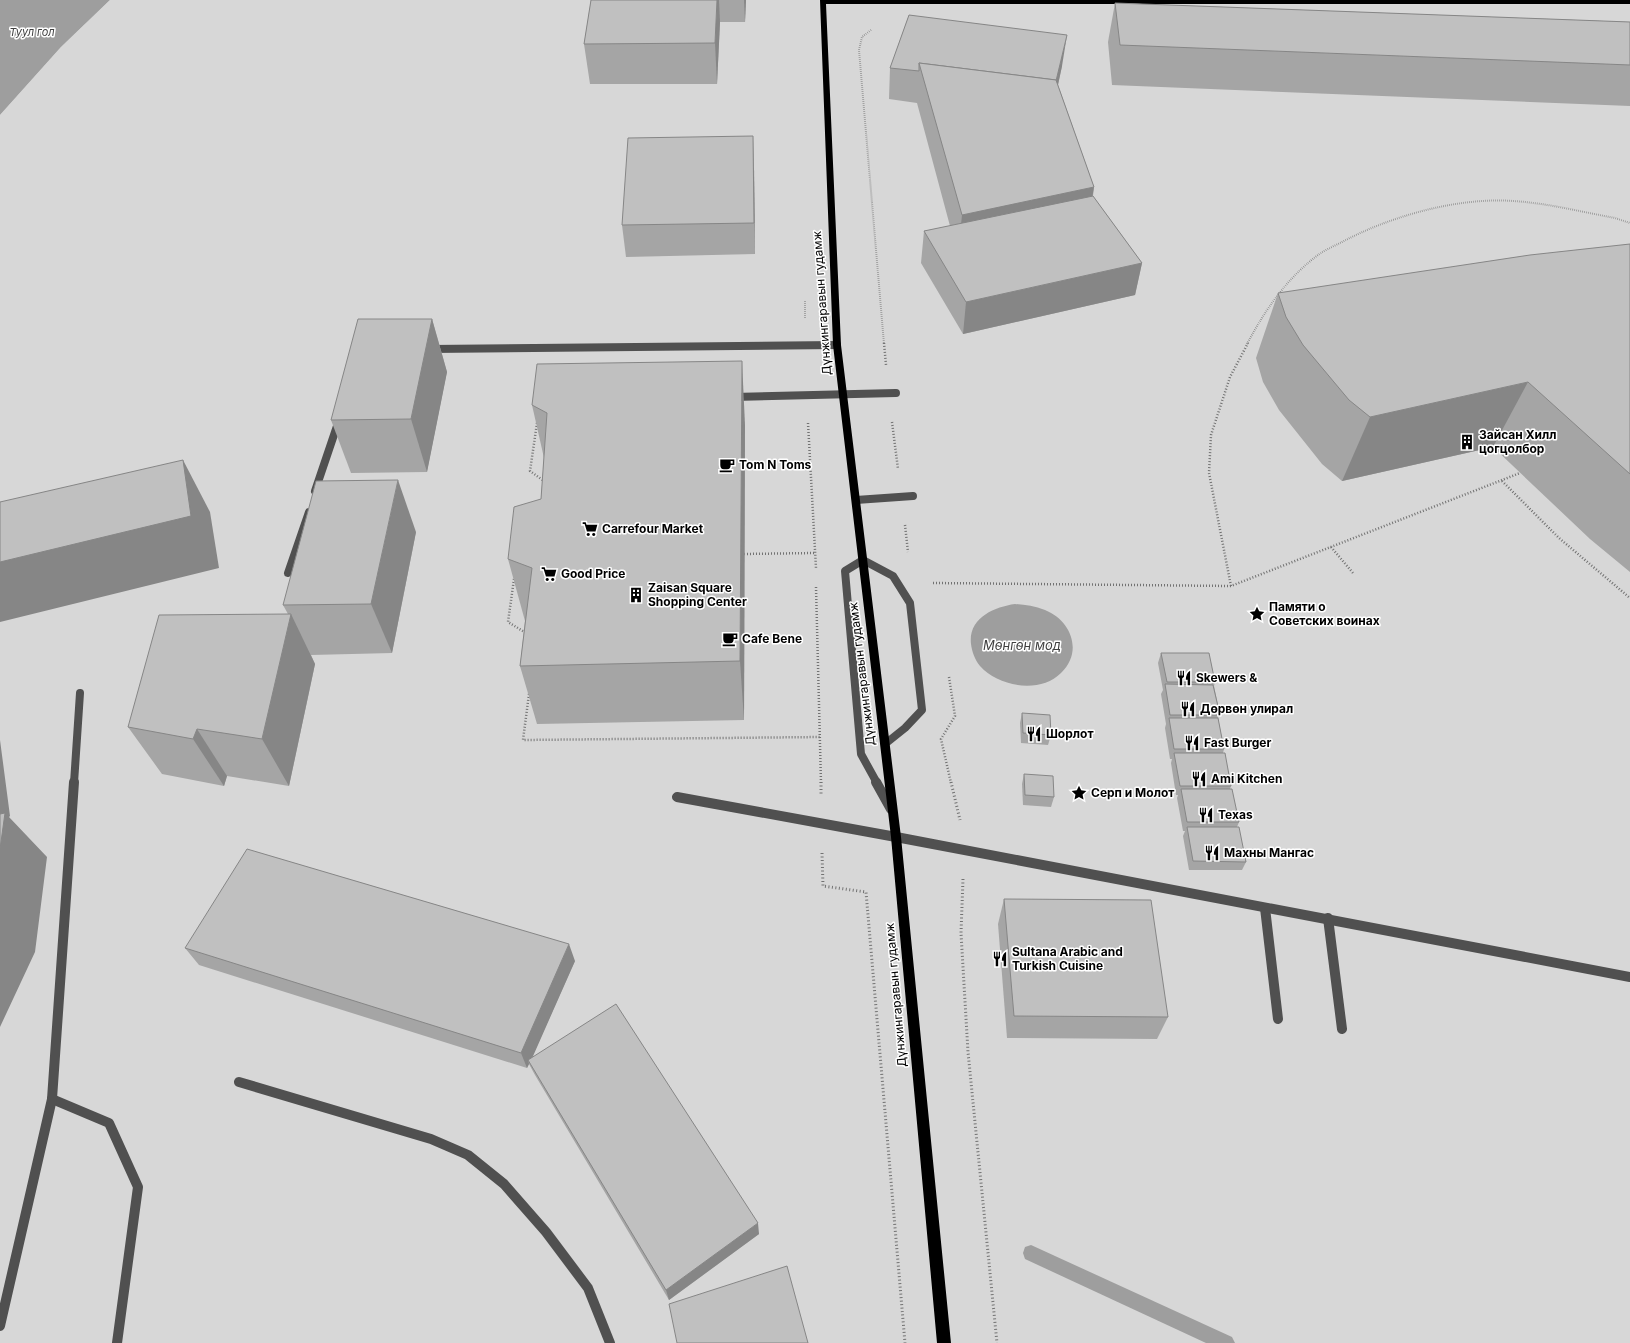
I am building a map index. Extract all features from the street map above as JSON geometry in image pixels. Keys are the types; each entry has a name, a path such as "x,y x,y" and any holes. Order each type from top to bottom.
{"main road":[{"path":"823,1 1630,2"},
{"name":"Дүнжингаравын гудамж","path":"823,1 837,345 896,837 944,1343"}],"street":[{"path":"421,350 837,345"},
{"path":"726,397 896,393"},
{"path":"313,498 340,416"},
{"path":"856,500 913,496"},
{"path":"288,573 310,506"},
{"path":"885,744 906,728 922,710 910,603 893,576 863,560 845,572 861,754 893,812"},
{"path":"0,1326 52,1099 80,693"},
{"path":"677,798 896,837 1265,908 1328,918 1630,977"},
{"path":"1265,908 1278,1019"},
{"path":"1328,918 1342,1029"},
{"path":"239,1082 431,1139 468,1155 504,1184 546,1232 588,1288 610,1343"},
{"path":"52,1099 109,1123 138,1187 117,1343"}],"path":[{"path":"876,28 866,32 860,38 859,50 888,393 908,552 912,557"},
{"path":"1231,586 1209,473 1212,435 1230,377 1245,348 1267,310 1298,272 1319,254 1364,230 1440,206 1479,201 1514,201 1615,218 1630,223"},
{"path":"805,298 805,345"},
{"path":"806,395 816,569"},
{"path":"537,420 530,471 546,482"},
{"path":"933,583 1231,586 1520,473"},
{"path":"1502,481 1560,538 1630,598"},
{"path":"1331,547 1353,573"},
{"path":"744,554 815,553"},
{"path":"514,577 508,622 530,636"},
{"path":"928,577 933,583 934,591"},
{"path":"816,585 823,886 866,892 905,1343"},
{"path":"949,677 955,716 941,738 963,832 965,850 961,933 968,1052 997,1343"},
{"path":"530,686 523,740 820,737"}],"shaded area":[{"path":"110,0 1630,0 1630,1343 0,1343 0,115 61,47"}],"water":[{"name":"Туул гол","path":"0,0 110,0 61,47 0,115"},
{"name":"Мөнгөн мод","path":"1015,604 1045,610 1054,615 1068,629 1073,647 1072,656 1068,665 1052,680 1031,686 1008,683 988,673 975,659 971,647 971,635 978,621 991,611"}],"building":[{"path":"591,0 717,0 715,43 584,44"},
{"path":"1115,3 1630,22 1630,65 1120,45"},
{"path":"909,15 1067,35 1056,81 919,63 919,71 890,68"},
{"path":"919,63 1056,80 1094,187 962,215"},
{"path":"753,136 754,223 622,225 628,138"},
{"path":"1093,196 1142,263 966,302 924,231"},
{"path":"1630,244 1630,474 1528,382 1370,417 1349,400 1303,345 1286,317 1278,293 1530,255"},
{"path":"358,319 432,319 411,419 331,420"},
{"name":"Zaisan Square Shopping Center","path":"742,361 740,661 520,666 532,568 508,559 514,507 541,499 547,413 532,405 537,364"},
{"path":"183,460 191,516 0,562 0,502"},
{"path":"398,480 371,604 283,605 316,481"},
{"path":"291,614 262,739 197,729 193,739 128,727 159,615"},
{"path":"1161,653 1209,653 1215,682 1167,682"},
{"path":"1165,684 1213,685 1220,715 1170,715"},
{"path":"1022,713 1050,715 1051,735 1023,733"},
{"path":"1169,718 1218,718 1224,749 1174,749"},
{"name":"Ami Kitchen","path":"1174,753 1225,753 1231,786 1180,786"},
{"path":"1024,774 1053,776 1054,797 1025,795"},
{"name":"Texas","path":"1181,789 1232,789 1239,822 1187,822"},
{"path":"5,813 0,849 0,814"},
{"name":"Махны Мангас","path":"1187,827 1239,827 1246,862 1193,861"},
{"path":"247,849 569,944 521,1053 185,948"},
{"path":"1004,899 1151,900 1168,1017 1014,1016"},
{"path":"616,1004 758,1223 666,1290 528,1060"},
{"path":"787,1266 808,1343 677,1343 669,1304"}],"waterway":[{"path":"1031,1253 1226,1343"}],"place":[{"name":"Зайсан Хилл цогцолбор","path":"1467,442"},
{"name":"Tom N Toms","path":"727,465"},
{"name":"Carrefour Market","path":"590,529"},
{"name":"Good Price","path":"549,574"},
{"name":"Zaisan Square Shopping Center","path":"636,595"},
{"name":"Памяти о Советских воинах","path":"1257,614"},
{"name":"Cafe Bene","path":"730,639"},
{"name":"Skewers &","path":"1184,678"},
{"name":"Дөрвөн улирал","path":"1188,709"},
{"name":"Шорлот","path":"1034,734"},
{"name":"Fast Burger","path":"1192,743"},
{"name":"Ami Kitchen","path":"1199,779"},
{"name":"Серп и Молот","path":"1079,793"},
{"name":"Texas","path":"1206,815"},
{"name":"Махны Мангас","path":"1212,853"},
{"name":"Sultana Arabic and Turkish Cuisine","path":"1000,959"}]}
